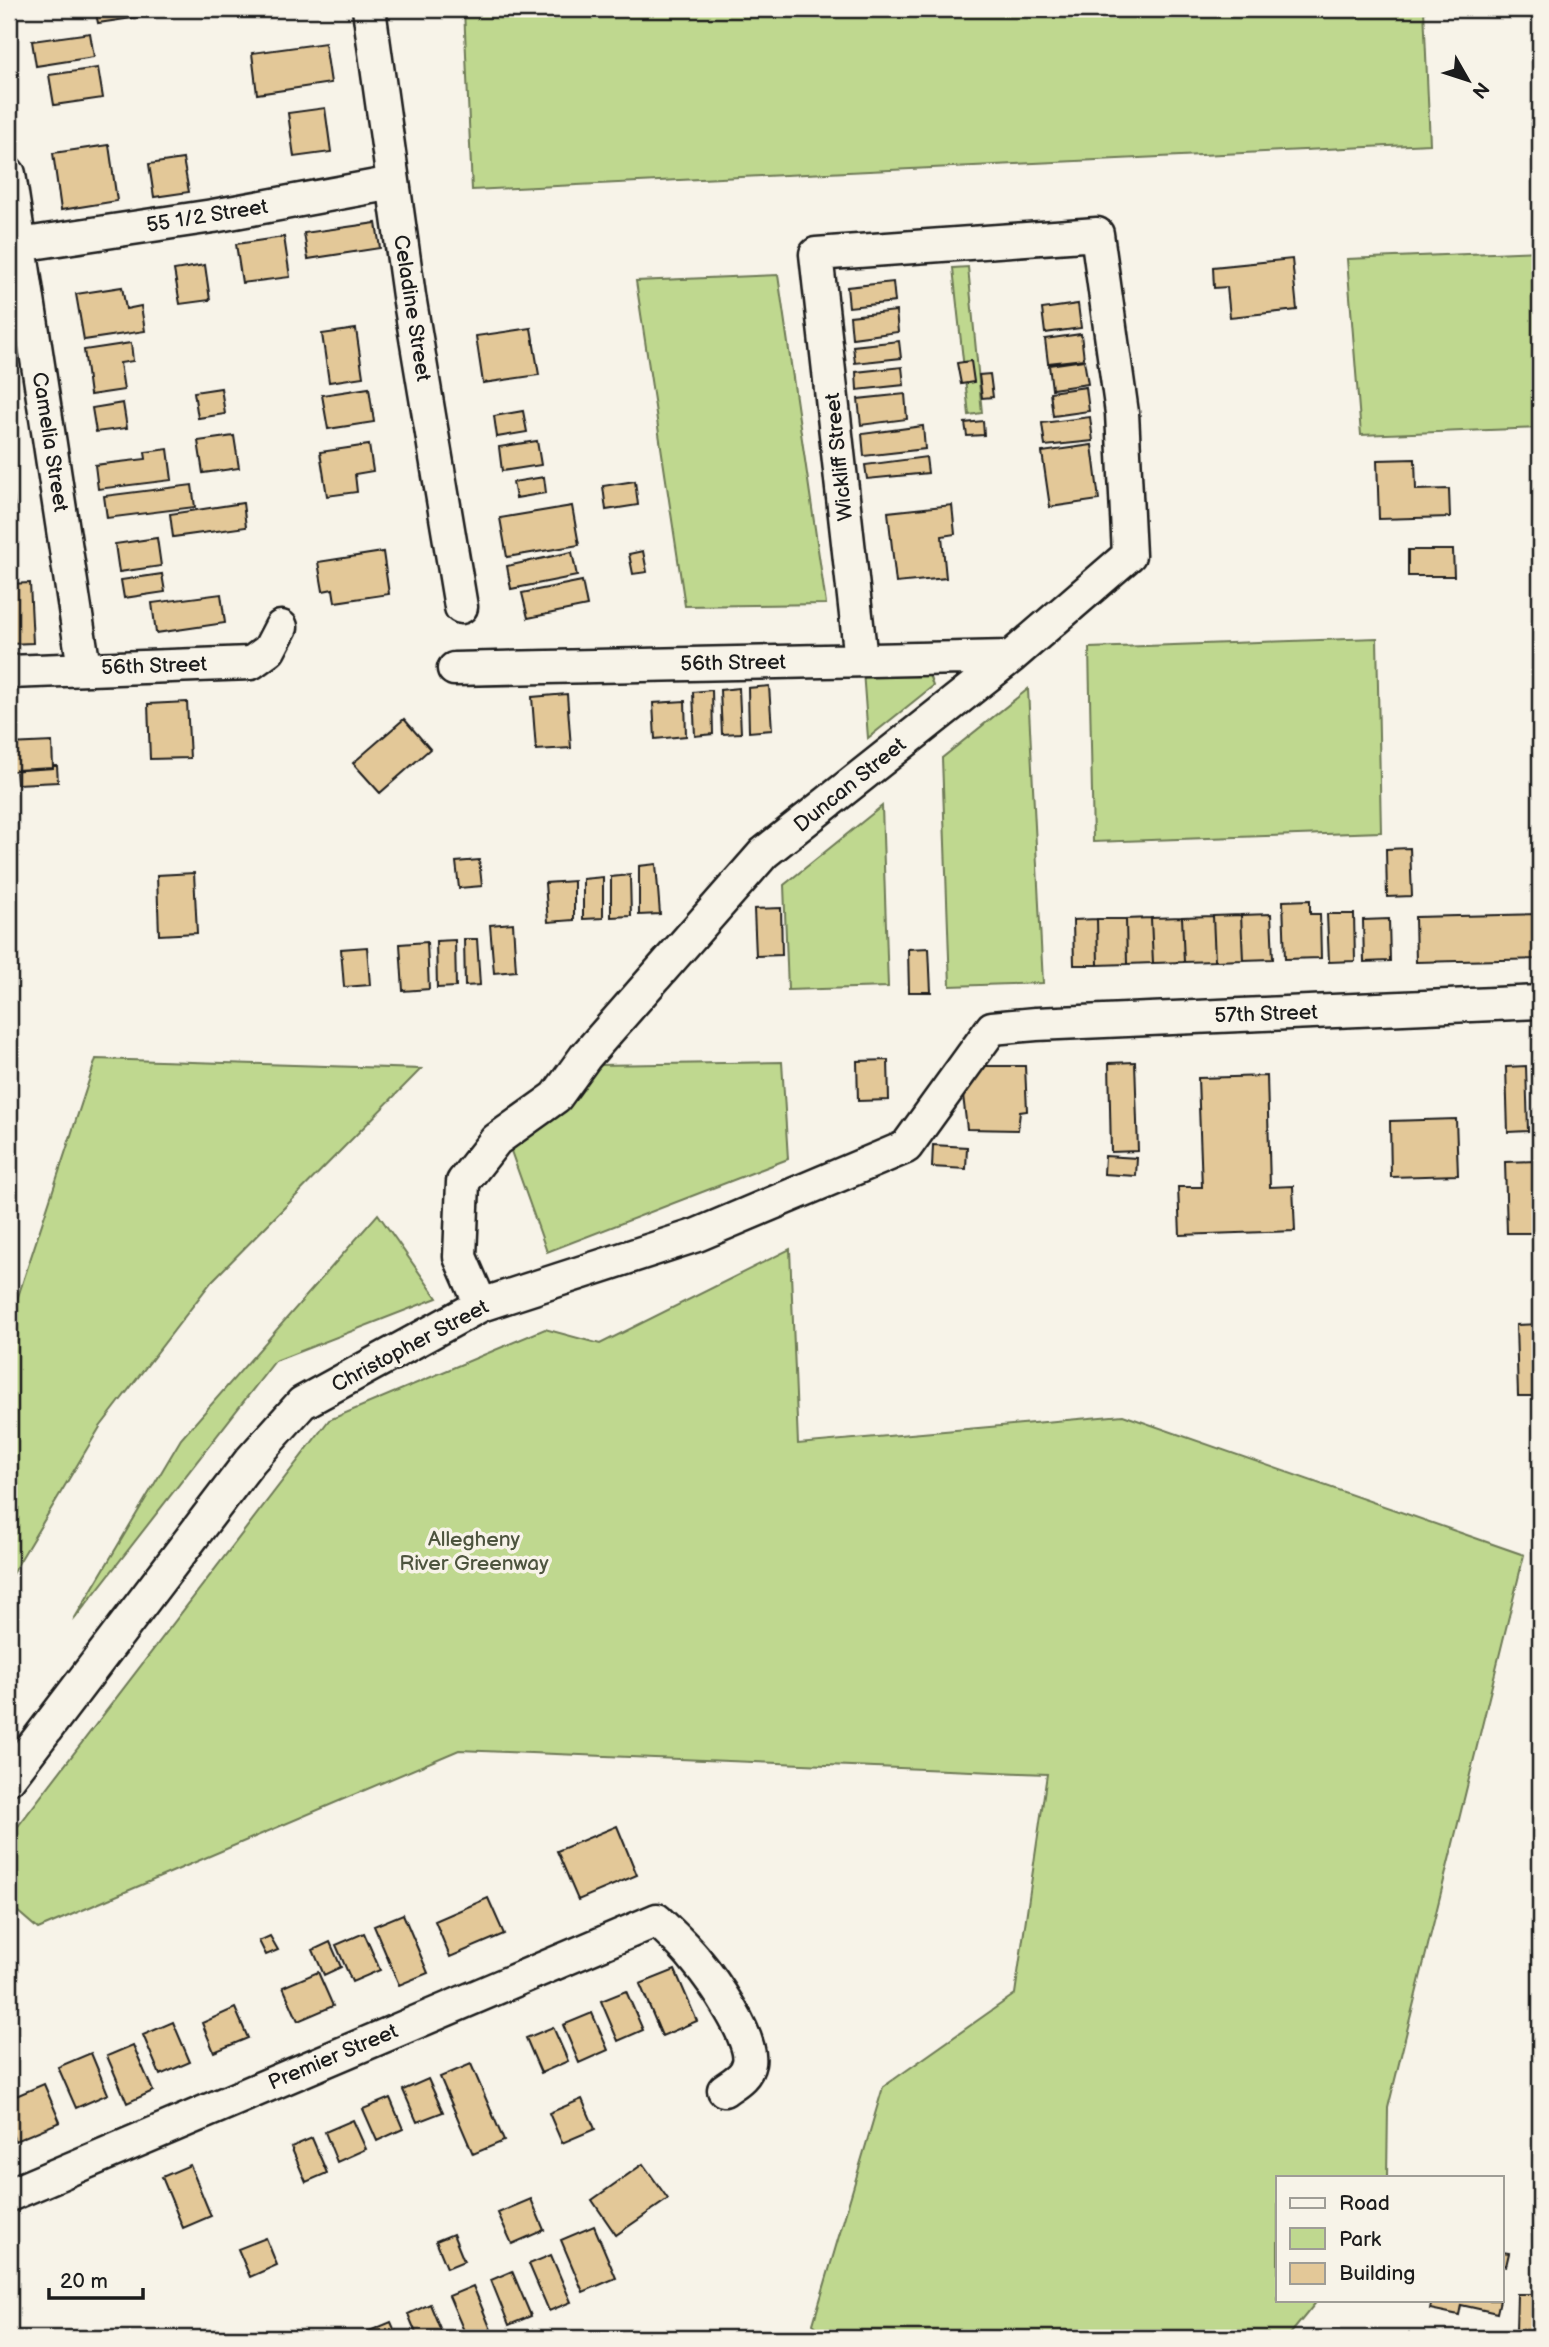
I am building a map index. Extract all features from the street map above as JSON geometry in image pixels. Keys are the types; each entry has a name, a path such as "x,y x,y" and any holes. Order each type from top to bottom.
{"street":[{"name":"Celadine Street","path":"369,9 409,296 461,607"},
{"name":"Camelia Street","path":"9,174 85,668"},
{"name":"55 1/2 Street","path":"19,245 213,216 393,183"},
{"name":"Wickliff Street","path":"861,660 816,254 1097,234"},
{"name":"Duncan Street","path":"481,1305 460,1257 463,1182 496,1140 556,1097 585,1057 764,853 1011,657 1129,555 1122,413 1097,234"},
{"name":"56th Street","path":"9,672 251,663 269,650 281,627"},
{"name":"56th Street","path":"454,669 1011,657"},
{"name":"57th Street","path":"992,1028 1050,1023 1540,1002"},
{"name":"Christopher Street","path":"9,1778 250,1461 302,1403 481,1305 697,1235 906,1147 992,1028"},
{"name":"Premier Street","path":"9,2194 657,1920 695,1958 741,2029 750,2062 743,2077 724,2090"}],"green space":[{"path":"464,9 1424,9 1430,144 472,190"},
{"path":"1540,251 1540,428 1361,435 1347,259"},
{"path":"968,267 982,413 969,415 953,268"},
{"path":"778,275 826,604 685,606 636,281"},
{"path":"1377,638 1381,832 1093,842 1089,648"},
{"path":"863,671 929,675 933,686 868,738"},
{"path":"1028,689 1043,983 950,986 942,758"},
{"path":"882,806 888,987 788,990 784,885"},
{"path":"96,1059 421,1069 212,1281 100,1427 9,1579 9,1324"},
{"path":"782,1062 788,1159 547,1252 511,1151 598,1065"},
{"path":"378,1214 437,1298 275,1361 73,1621 181,1439"},
{"name":"Allegheny River Greenway","path":"790,1249 798,1444 1123,1415 1524,1555 1388,2108 1387,2176 1276,2176 1276,2302 1316,2302 1287,2338 830,2338 813,2324 883,2087 1015,1994 1047,1774 459,1750 38,1929 9,1904 9,1838 329,1420 545,1329 600,1344"}],"building":[{"path":"95,9 165,9 166,13 98,23"},
{"path":"90,33 94,57 36,66 32,41"},
{"path":"325,43 331,83 257,94 252,53"},
{"path":"98,68 103,98 54,105 49,75"},
{"path":"325,108 331,152 294,157 288,113"},
{"path":"109,145 117,201 61,210 53,153"},
{"path":"183,159 189,192 154,197 149,164"},
{"path":"376,223 380,248 308,259 304,233"},
{"path":"284,237 290,277 242,283 236,244"},
{"path":"1292,259 1297,310 1230,317 1227,287 1214,288 1213,267"},
{"path":"205,265 210,300 180,304 174,270"},
{"path":"893,282 895,302 849,307 847,287"},
{"path":"122,287 126,309 141,306 145,331 84,340 76,294"},
{"path":"1078,304 1081,328 1045,333 1042,309"},
{"path":"896,311 898,332 852,338 850,316"},
{"path":"531,328 539,375 483,383 476,336"},
{"path":"356,329 363,377 329,382 322,334"},
{"path":"1081,334 1084,359 1048,363 1045,339"},
{"path":"899,341 901,358 855,363 853,346"},
{"path":"131,343 133,361 120,363 124,390 90,395 84,350"},
{"path":"1084,360 1088,384 1052,389 1049,365"},
{"path":"971,361 974,382 961,384 957,363"},
{"path":"902,367 904,385 857,390 856,372"},
{"path":"990,374 993,397 982,398 979,375"},
{"path":"1086,387 1089,411 1053,416 1050,392"},
{"path":"221,388 225,414 198,418 194,392"},
{"path":"369,388 374,422 328,429 322,395"},
{"path":"905,394 907,419 861,425 858,399"},
{"path":"123,403 127,428 96,432 92,408"},
{"path":"523,411 527,432 497,437 494,416"},
{"path":"1090,417 1093,441 1045,446 1042,423"},
{"path":"983,421 984,435 967,436 965,423"},
{"path":"923,426 925,449 864,456 862,434"},
{"path":"234,436 239,468 203,473 198,441"},
{"path":"537,441 541,465 502,471 499,447"},
{"path":"369,445 373,471 355,474 357,492 327,496 320,452"},
{"path":"1092,445 1099,500 1050,507 1042,452"},
{"path":"168,449 172,480 98,489 95,465 146,459 145,452"},
{"path":"926,457 928,473 867,479 865,465"},
{"path":"1415,459 1416,490 1449,489 1450,517 1379,519 1377,460"},
{"path":"544,477 546,493 516,498 513,482"},
{"path":"635,481 638,505 606,510 603,486"},
{"path":"12,485 15,510 9,511 9,486"},
{"path":"192,485 195,507 107,518 104,496"},
{"path":"243,503 246,527 173,537 170,514"},
{"path":"952,505 955,534 942,536 946,578 896,583 888,512"},
{"path":"572,506 579,545 507,557 500,518"},
{"path":"157,538 161,566 119,572 115,544"},
{"path":"1408,550 1453,550 1454,576 1408,576"},
{"path":"643,551 647,572 633,574 629,554"},
{"path":"383,552 389,594 335,602 333,589 323,591 318,562"},
{"path":"572,552 577,576 511,589 507,566"},
{"path":"162,574 165,592 124,598 121,580"},
{"path":"582,581 587,606 528,618 522,593"},
{"path":"30,583 33,643 9,644 9,584"},
{"path":"221,594 225,623 156,633 152,603"},
{"path":"769,686 772,730 749,732 748,688"},
{"path":"739,688 741,733 722,734 720,690"},
{"path":"712,690 713,734 695,736 693,692"},
{"path":"567,694 571,748 536,750 532,697"},
{"path":"685,701 686,736 655,739 653,703"},
{"path":"187,702 190,758 150,759 148,704"},
{"path":"404,719 430,749 380,793 353,763"},
{"path":"52,742 53,768 9,771 9,744"},
{"path":"57,766 58,782 17,784 16,770"},
{"path":"1410,848 1412,896 1387,897 1386,849"},
{"path":"479,860 482,886 459,888 456,862"},
{"path":"656,864 660,914 639,915 639,866"},
{"path":"194,873 197,933 159,935 157,875"},
{"path":"630,875 631,916 611,917 611,877"},
{"path":"603,877 603,918 583,919 583,879"},
{"path":"574,881 574,920 548,922 545,883"},
{"path":"1310,900 1310,914 1320,914 1321,958 1285,959 1283,901"},
{"path":"781,908 782,955 756,956 754,909"},
{"path":"1271,914 1273,959 1243,960 1241,915"},
{"path":"1327,914 1354,914 1355,961 1329,962"},
{"path":"1540,914 1540,959 1416,962 1415,917"},
{"path":"1241,915 1243,960 1215,961 1213,916"},
{"path":"1213,916 1215,961 1184,962 1182,917"},
{"path":"1182,917 1184,962 1153,963 1151,918"},
{"path":"1151,918 1153,963 1127,964 1126,919"},
{"path":"1097,919 1098,965 1074,965 1073,920"},
{"path":"1097,919 1126,919 1127,964 1098,965"},
{"path":"1389,919 1390,961 1364,962 1363,920"},
{"path":"513,923 516,971 494,973 490,925"},
{"path":"464,939 477,939 480,985 465,986"},
{"path":"455,940 456,987 437,988 436,941"},
{"path":"427,942 429,989 403,991 400,944"},
{"path":"367,947 370,985 344,987 341,949"},
{"path":"929,948 931,992 909,992 908,949"},
{"path":"888,1060 889,1100 858,1101 857,1061"},
{"path":"1135,1062 1138,1151 1111,1152 1109,1063"},
{"path":"1538,1064 1540,1064 1540,1127"},
{"path":"985,1066 1025,1066 1027,1111 1020,1112 1018,1130 967,1129 963,1095"},
{"path":"1526,1066 1528,1131 1508,1132 1506,1067"},
{"path":"1267,1076 1270,1187 1293,1186 1295,1231 1180,1235 1178,1187 1202,1187 1198,1078"},
{"path":"1456,1119 1458,1175 1391,1177 1390,1121"},
{"path":"933,1145 967,1147 966,1169 932,1167"},
{"path":"1105,1156 1137,1158 1136,1176 1104,1174"},
{"path":"1535,1161 1537,1233 1507,1233 1505,1162"},
{"path":"1540,1324 1540,1396 1518,1396 1516,1325"},
{"path":"617,1826 637,1875 578,1900 557,1851"},
{"path":"488,1898 504,1934 450,1957 435,1921"},
{"path":"403,1914 428,1973 399,1985 374,1926"},
{"path":"364,1933 380,1970 352,1982 336,1945"},
{"path":"270,1936 278,1950 266,1955 259,1941"},
{"path":"330,1942 341,1967 324,1975 313,1950"},
{"path":"675,1970 697,2021 662,2036 640,1984"},
{"path":"318,1972 333,2006 298,2021 283,1987"},
{"path":"626,1991 643,2030 618,2041 601,2001"},
{"path":"235,2008 248,2038 214,2052 202,2023"},
{"path":"592,2013 608,2050 579,2063 563,2025"},
{"path":"173,2022 190,2062 160,2075 143,2035"},
{"path":"553,2027 568,2061 541,2073 526,2038"},
{"path":"133,2045 153,2091 127,2103 107,2056"},
{"path":"91,2053 108,2094 76,2108 58,2067"},
{"path":"471,2064 504,2141 473,2154 440,2077"},
{"path":"428,2079 443,2112 417,2122 403,2090"},
{"path":"44,2084 60,2122 15,2141 9,2126 9,2099"},
{"path":"390,2098 403,2129 377,2141 363,2109"},
{"path":"582,2099 595,2129 562,2143 549,2113"},
{"path":"353,2120 366,2149 337,2162 325,2132"},
{"path":"312,2138 327,2173 306,2182 291,2147"},
{"path":"643,2164 668,2199 616,2235 592,2200"},
{"path":"190,2165 211,2216 183,2228 162,2177"},
{"path":"531,2199 544,2230 512,2244 498,2213"},
{"path":"594,2226 616,2278 583,2292 561,2240"},
{"path":"453,2234 464,2261 447,2268 436,2241"},
{"path":"266,2238 277,2265 250,2277 238,2249"},
{"path":"1504,2252 1509,2253 1504,2266"},
{"path":"551,2255 571,2302 549,2311 529,2264"},
{"path":"512,2271 531,2316 509,2325 491,2280"},
{"path":"473,2286 492,2332 477,2338 467,2338 449,2296"},
{"path":"1517,2294 1538,2294 1536,2332 1516,2331"},
{"path":"1432,2302 1500,2302 1497,2313 1461,2305 1459,2315 1430,2309"},
{"path":"430,2304 444,2338 418,2338 408,2314"},
{"path":"391,2322 398,2338 370,2338 367,2332"}]}
